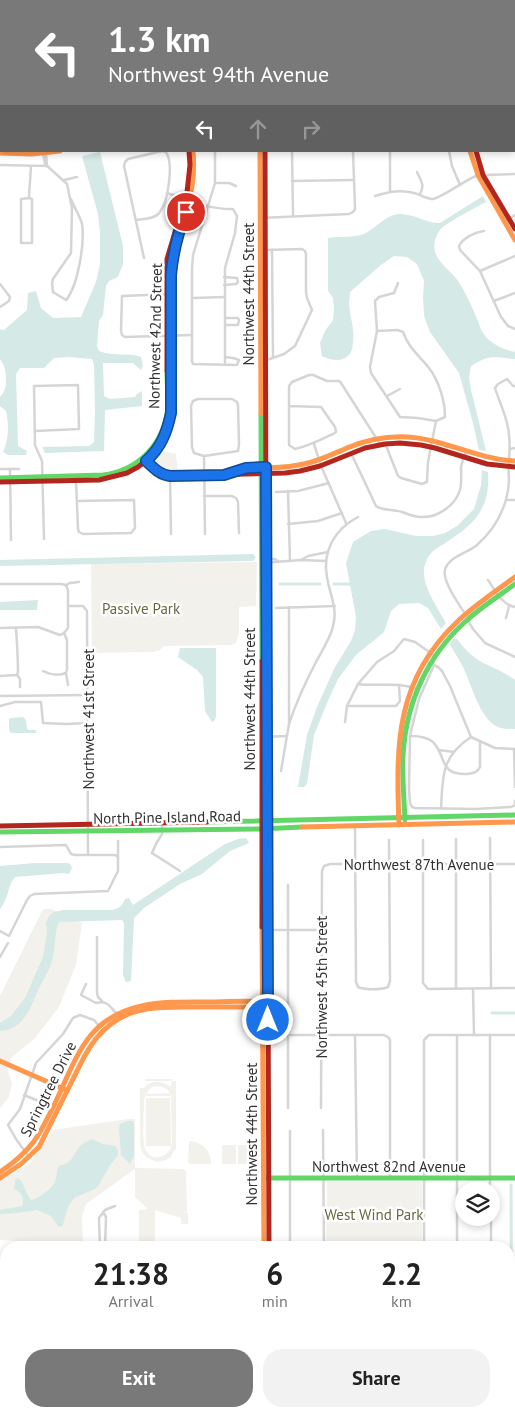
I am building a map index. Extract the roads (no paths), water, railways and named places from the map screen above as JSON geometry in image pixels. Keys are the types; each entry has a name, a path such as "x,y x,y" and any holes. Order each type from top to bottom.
{"street":[{"path":"0,153 44,152 47,166 67,184 71,199 82,223 82,251 72,293 66,300 52,292 52,283 71,253 71,199"},
{"path":"144,258 124,166 128,159 158,152"},
{"path":"136,220 158,214 167,193 170,172 170,162 166,152"},
{"name":"Northwest 42nd Street","path":"188,152 190,170 188,200"},
{"name":"Northwest 42nd Street","path":"145,460 164,427 167,414 170,336 168,259 172,239 188,200 195,170 193,152"},
{"path":"215,152 215,183 193,255 192,361 193,364 237,365 239,360 225,357"},
{"name":"Northwest 44th Street","path":"260,152 265,250 263,360"},
{"name":"Northwest 44th Street","path":"264,1241 266,1178 265,930 268,828 265,736 263,470 263,218 265,152"},
{"path":"292,152 293,215"},
{"path":"263,218 293,215 349,214 353,212 355,209 353,152"},
{"path":"390,152 390,191"},
{"path":"449,152 452,166 460,184"},
{"path":"470,152 515,240"},
{"path":"476,152 486,191 515,229"},
{"path":"0,164 47,166"},
{"path":"29,198 20,199 21,243 32,243 32,199 29,198 31,166"},
{"path":"417,172 423,189 420,194"},
{"path":"375,196 390,191 404,191 435,199 460,184 481,175 515,174"},
{"path":"64,180 77,177"},
{"path":"292,181 354,180"},
{"path":"215,183 229,183 236,186"},
{"path":"167,193 221,209 233,209 236,212 237,225 227,257 224,277 225,365"},
{"path":"506,219 515,215"},
{"path":"484,231 461,241 460,250 480,271 501,317 508,326 515,328"},
{"path":"263,360 270,360 273,357 284,354 295,346 312,310 306,292 305,251 302,249 265,250"},
{"path":"272,250 273,357"},
{"path":"480,271 515,256"},
{"path":"224,277 237,278 238,282 236,284 224,285"},
{"path":"377,331 398,330 403,332 413,351 429,368 444,401 445,417 436,421 400,417 371,373 370,367 377,331 375,301 379,297 394,293 398,283"},
{"path":"0,284 10,297 0,307"},
{"path":"494,300 515,293"},
{"path":"169,294 125,294 122,296 120,331 122,336 191,335"},
{"path":"192,298 225,298"},
{"path":"225,318 238,318 239,320 238,325 225,325"},
{"path":"289,406 322,407 336,427 336,432 314,444 295,448 289,442 289,406 289,386 292,382 309,375 328,381 339,381 381,442 398,476 422,484 427,482 428,462 436,421"},
{"path":"515,386 507,379 495,388 508,427 511,463 506,500 500,516 487,534 467,552 447,563 444,572 445,580 473,630 484,642 515,657"},
{"path":"35,431 79,430 78,385 34,386 34,445 42,461 44,539"},
{"path":"387,396 400,389"},
{"path":"198,399 232,399 238,405 238,451 204,456 194,453 192,447 191,406 193,401 198,399"},
{"path":"321,463 349,448 407,437 432,443 491,465 511,463"},
{"path":"0,482 98,476 115,473 145,460 159,472 170,476 224,475 263,470 299,472 381,442 432,443"},
{"path":"314,444 346,523"},
{"path":"510,448 515,448"},
{"path":"351,453 378,508 422,517 437,514 449,507 455,500 460,491 461,465 465,454"},
{"path":"204,456 205,534"},
{"path":"511,463 515,467"},
{"path":"0,469 19,469"},
{"path":"10,469 11,540"},
{"path":"170,476 171,534"},
{"path":"0,478 9,480"},
{"path":"76,478 78,529 79,532 83,534 131,533 135,528 134,500 77,501"},
{"path":"276,492 312,488 329,483"},
{"path":"288,491 290,560"},
{"path":"204,496 232,496 236,498 238,502 239,533"},
{"path":"506,500 515,500"},
{"path":"288,524 318,521 342,513"},
{"path":"289,724 303,688 329,639 335,617 335,606 326,576 328,552 338,532 346,523 358,517"},
{"path":"301,560 308,556 328,552"},
{"path":"264,561 326,561"},
{"path":"498,594 515,577"},
{"path":"488,580 498,594 510,606 515,607"},
{"path":"66,586 70,583 78,582"},
{"path":"0,584 61,584 66,586"},
{"path":"515,584 466,617 433,654 405,735 410,803 412,807 476,809 512,807 515,805 515,801"},
{"path":"64,634 68,628 68,590 66,586"},
{"name":"Northwest 41st Street","path":"68,606 81,606 85,608 87,614 88,855"},
{"path":"276,608 335,606"},
{"path":"506,618 510,606"},
{"path":"281,771 289,724 289,607"},
{"path":"0,628 38,627 64,634"},
{"path":"16,628 17,674 20,679 20,687"},
{"path":"64,634 67,640 66,673 68,685"},
{"path":"345,722 347,706 358,684 378,662 394,651 404,639 415,642 433,654"},
{"path":"402,825 405,735 414,688 430,663"},
{"path":"430,663 442,671 471,737 494,748 515,748 515,787"},
{"path":"43,671 55,675 66,673"},
{"path":"0,676 17,674"},
{"path":"358,684 371,686 399,685 414,688"},
{"path":"347,706 396,706 400,700 399,685"},
{"path":"0,696 88,695"},
{"path":"0,706 15,702 41,702 43,723 88,723"},
{"path":"405,735 426,738 433,743 439,750 445,766 456,773 474,773 478,771 480,767 480,742"},
{"path":"265,736 287,736"},
{"name":"Northwest 44th Street","path":"265,736 261,820 265,930"},
{"path":"440,808 445,766 459,745 471,737"},
{"path":"439,750 454,752"},
{"name":"North Pine Island Road","path":"0,832 88,831 261,820 515,815"},
{"path":"320,826 334,823 350,823 357,818"},
{"name":"North Pine Island Road","path":"0,826 88,824 268,828 515,822"},
{"path":"355,825 356,982 358,987 362,989 385,989 390,981 389,840"},
{"path":"162,826 162,834 152,853 180,871"},
{"path":"490,838 490,988"},
{"path":"456,839 456,989"},
{"path":"423,840 424,986 428,989 515,988"},
{"path":"0,932 9,936 30,896 43,893 108,891 118,871 118,841"},
{"path":"0,847 66,845 71,854 75,855 115,855 118,857"},
{"name":"Northwest 87th Avenue","path":"324,866 330,864 515,864"},
{"name":"Northwest 45th Street","path":"321,1108 321,930 322,871 324,866"},
{"path":"288,885 288,1108"},
{"path":"265,930 321,930"},
{"path":"97,937 98,997 106,1002 118,1016"},
{"path":"0,955 8,943"},
{"path":"86,984 81,995 96,1003 102,1001"},
{"path":"473,989 474,1035"},
{"name":"Springtree Drive","path":"0,1172 40,1146 80,1052 99,1026 118,1016 160,1007 265,1004"},
{"path":"28,1155 8,1124 20,1109 38,1059 63,1034 77,1015 94,1020 99,1026"},
{"name":"Springtree Drive","path":"0,1178 17,1168 28,1155 91,1044 118,1016"},
{"path":"266,1035 384,1035 388,1037 390,1040 390,1179"},
{"path":"424,1241 425,1037 429,1035 515,1035"},
{"path":"490,1035 490,1178"},
{"path":"355,1036 357,1178"},
{"path":"457,1036 457,1241"},
{"path":"0,1061 65,1089"},
{"path":"24,1095 54,1107"},
{"path":"323,1130 324,1241"},
{"path":"290,1131 290,1241"},
{"name":"Northwest 44th Street","path":"266,1178 269,1241"},
{"name":"Northwest 82nd Avenue","path":"266,1178 515,1178"},
{"path":"100,1241 99,1218 105,1210 115,1206"},
{"path":"103,1212 106,1217 106,1241"},
{"path":"490,1226 491,1241"}],"waterway":[{"path":"280,584 320,584"},
{"path":"334,584 350,584"},
{"path":"492,1013 515,1013"},
{"path":"511,1185 511,1241"}],"park label":[{"name":"Passive Park","path":"141,608"},
{"name":"West Wind Park","path":"374,1214"}]}
